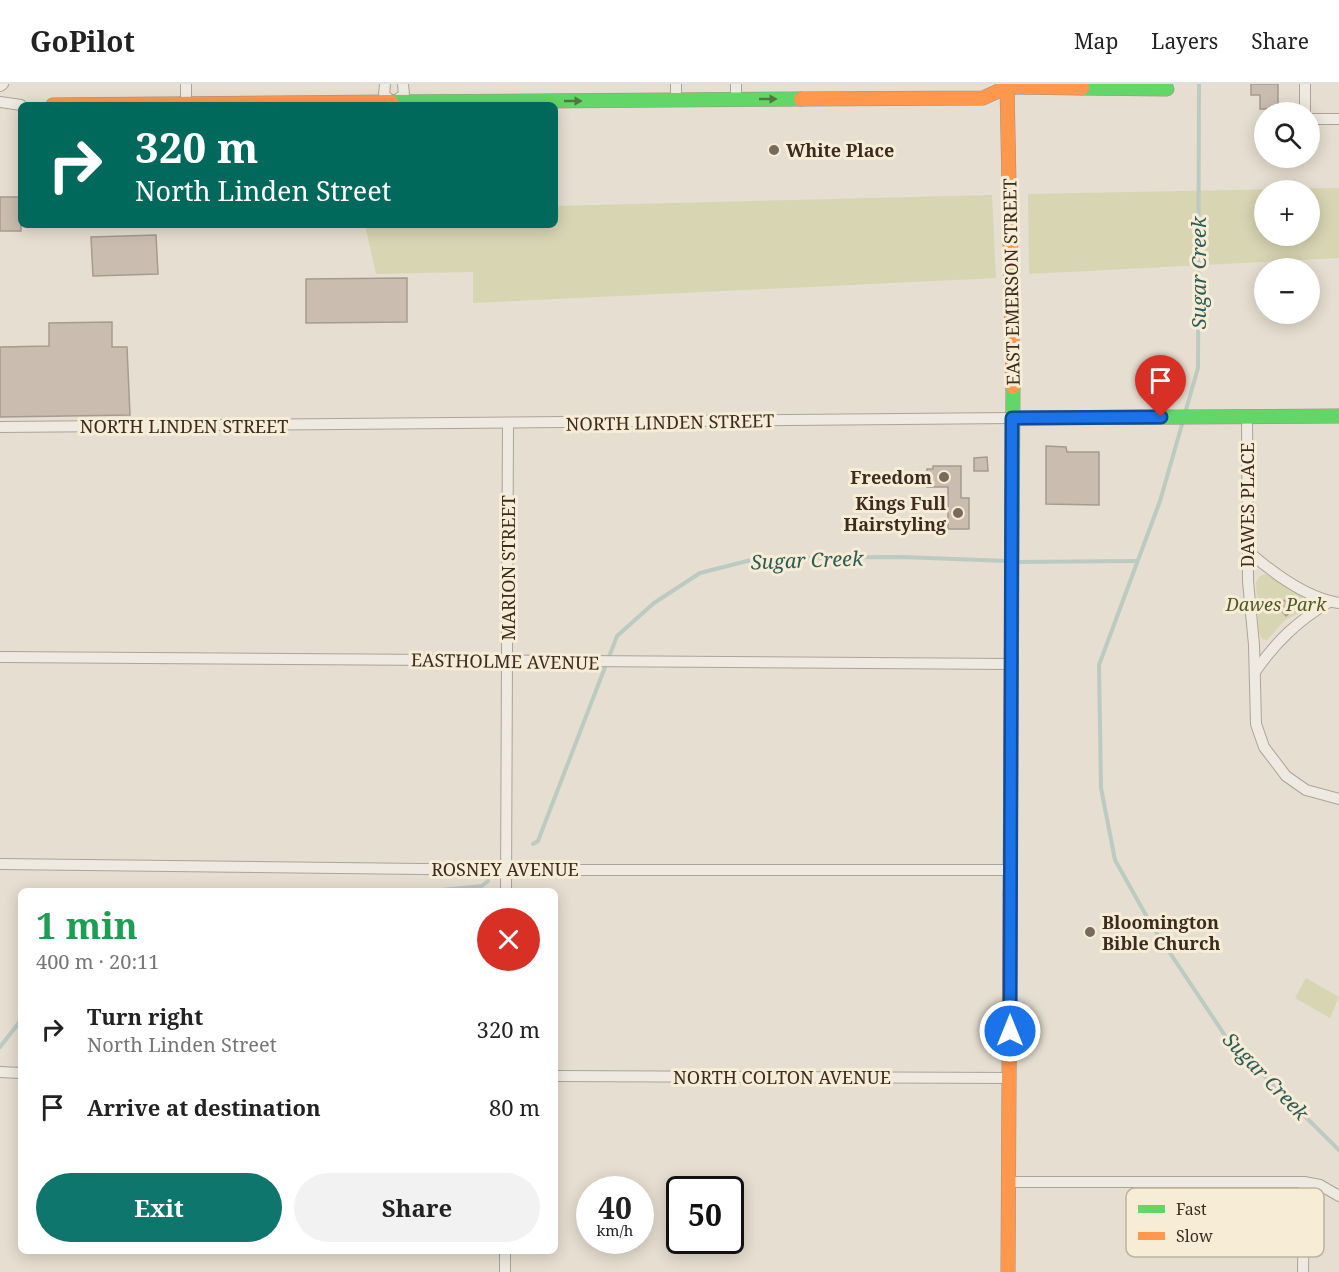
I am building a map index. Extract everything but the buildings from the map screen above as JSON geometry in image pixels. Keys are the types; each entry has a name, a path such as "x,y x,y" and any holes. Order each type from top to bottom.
{"main road":[{"path":"393,102 982,98 1005,85 1167,89"},
{"name":"EAST EMERSON STREET","path":"1005,85 1013,335 1008,1272"},
{"name":"NORTH LINDEN STREET","path":"1012,418 1339,416"}],"street":[{"path":"186,84 186,102"},
{"path":"385,84 384,95 393,102 404,94 404,84"},
{"path":"676,84 676,100"},
{"path":"736,84 736,99"},
{"path":"1305,84 1305,102"},
{"path":"0,102 18,105"},
{"path":"1320,119 1339,120"},
{"name":"DAWES PLACE","path":"1247,417 1248,581 1255,672 1256,724 1264,747 1277,767 1306,790 1339,799"},
{"name":"NORTH LINDEN STREET","path":"0,427 1012,418"},
{"name":"MARION STREET","path":"506,888 508,424"},
{"path":"1248,552 1271,571 1334,602"},
{"path":"1255,672 1278,640 1294,625 1334,602"},
{"name":"EASTHOLME AVENUE","path":"0,657 1010,664"},
{"name":"ROSNEY AVENUE","path":"0,864 507,870 1009,870"},
{"path":"0,1072 18,1073"},
{"name":"NORTH COLTON AVENUE","path":"558,1076 1010,1078"},
{"path":"1008,1182 1304,1182 1320,1185 1339,1196"},
{"path":"1304,1182 1304,1188"},
{"path":"505,1272 506,1254"},
{"path":"1303,1257 1303,1272"}],"green space":[{"path":"1320,188 1339,188 1339,258 1254,258 1254,262 1029,274 1028,194 1254,190 1254,246 1320,246"},
{"path":"992,195 996,278 473,303 473,272 376,274 366,228 558,228 558,206"},
{"name":"Dawes Park","path":"1266,574 1310,602 1309,607 1285,620 1267,640 1262,639 1259,632 1256,582 1260,576"},
{"path":"1306,978 1339,997 1330,1018 1295,998"}],"waterway":[{"name":"Sugar Creek","path":"1185,413 1198,368 1199,84"},
{"name":"Sugar Creek","path":"1183,421 1160,501 1099,665 1101,788 1115,860 1152,926 1228,1040 1339,1150"},
{"name":"Sugar Creek","path":"533,844 538,841 617,636 654,603 700,573 759,558 902,557 1007,561"},
{"name":"Sugar Creek","path":"1015,562 1137,561"},
{"name":"Sugar Creek","path":"462,888 482,886 488,881"},
{"name":"Sugar Creek","path":"0,1047 18,1024"}],"traffic: fast":[{"path":"1082,88 1167,89"},
{"path":"391,102 801,99"},
{"path":"1010,895 1013,387"},
{"path":"1012,418 1339,416"}],"traffic: slow":[{"path":"1007,84 1013,387"},
{"path":"801,99 983,98 1007,87 1082,88"},
{"path":"1008,1272 1010,895"}],"place":[{"name":"White Place","path":"774,150"},
{"name":"Freedom","path":"944,477"},
{"name":"Kings Full Hairstyling","path":"958,513"},
{"name":"Bloomington Bible Church","path":"1090,932"}],"route":[{"path":"1010,1031 1012,418 1161,417"}]}
